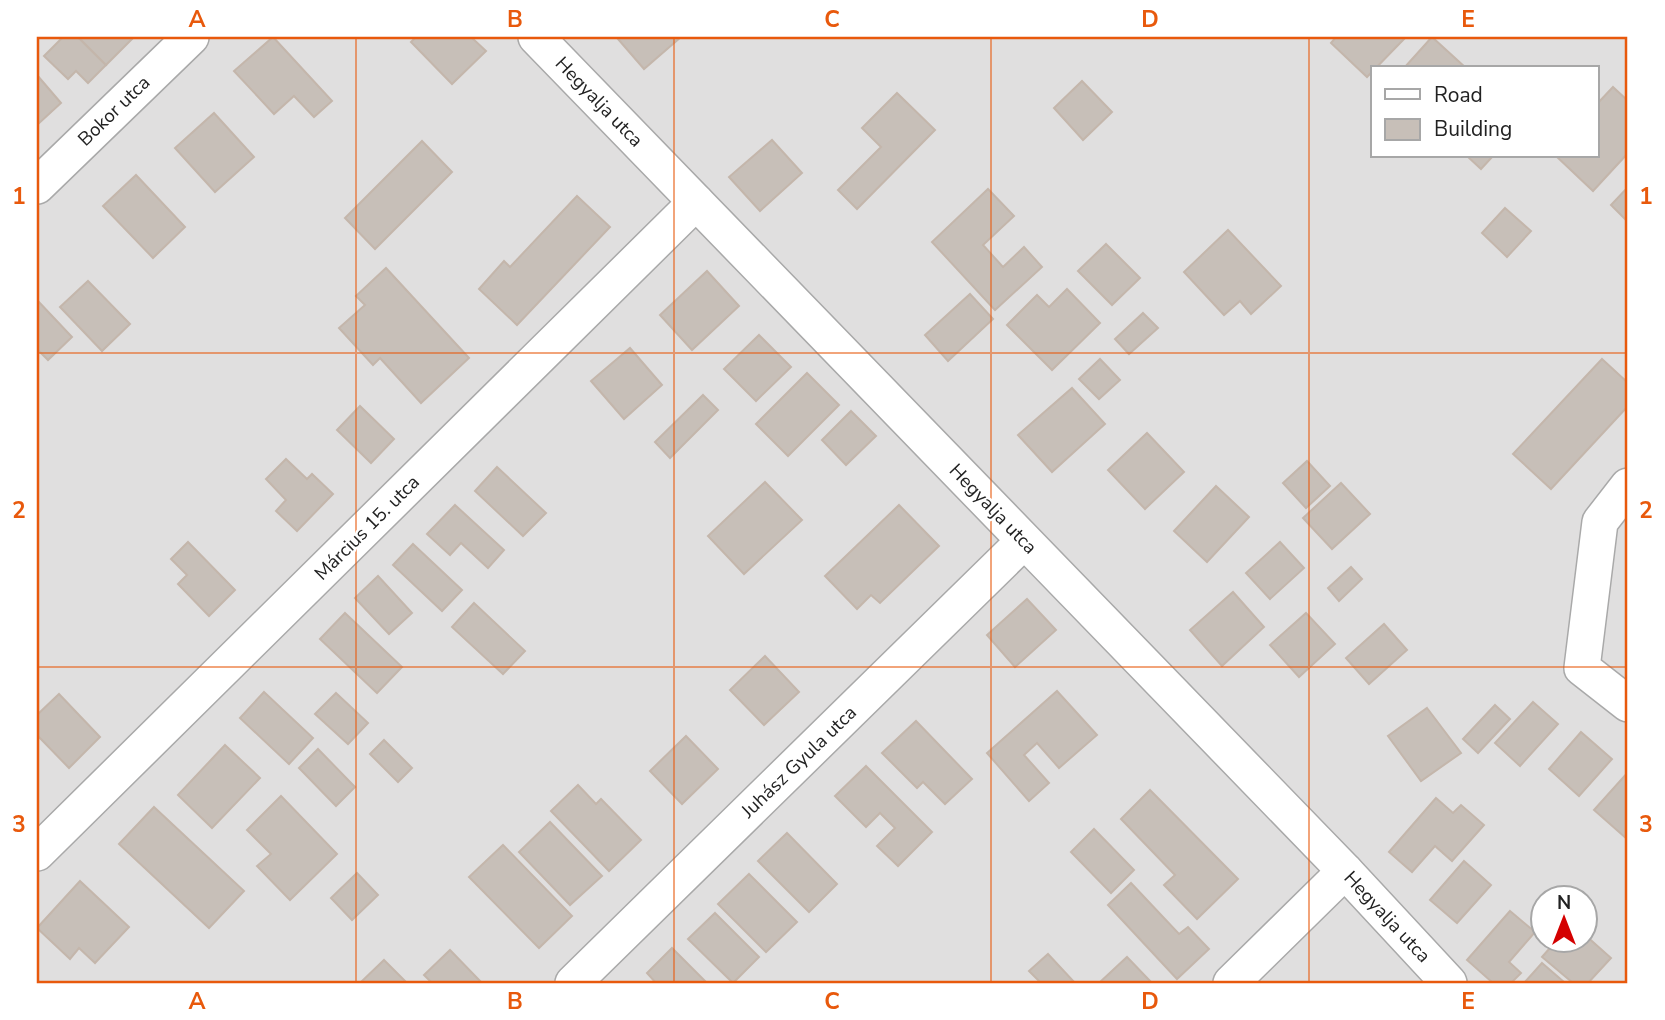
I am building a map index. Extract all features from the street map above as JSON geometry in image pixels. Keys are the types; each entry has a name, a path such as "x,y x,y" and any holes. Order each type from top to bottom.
{"street":[{"name":"Bokor utca","path":"37,186 191,37"},
{"name":"Hegyalja utca","path":"536,37 1345,871 1448,983"},
{"name":"Március 15. utca","path":"37,853 696,202"},
{"path":"1628,486 1600,522 1581,668 1628,705"},
{"name":"Juhász Gyula utca","path":"573,983 1024,541"},
{"path":"1231,983 1345,871"}],"shaded area":[{"path":"37,37 1628,37 1628,983 37,983"}],"building":[{"path":"63,37 78,37 106,65 88,83 76,71 68,79 44,56"},
{"path":"78,37 131,37 133,38 106,65"},
{"path":"273,37 332,101 314,117 294,96 274,114 234,71"},
{"path":"416,37 471,37 486,51 452,84 411,42"},
{"path":"681,37 644,69 618,39"},
{"path":"1336,37 1406,37 1378,66 1371,66 1371,73 1367,77 1331,43"},
{"path":"1432,37 1464,66 1406,66"},
{"path":"37,75 61,103 37,125"},
{"path":"1082,81 1112,112 1083,140 1054,108"},
{"path":"1613,87 1628,101 1628,153 1593,191 1558,158 1598,158 1598,103"},
{"path":"897,93 935,130 857,209 838,190 881,147 862,128"},
{"path":"214,113 254,157 215,192 175,148"},
{"path":"772,140 802,173 760,211 729,177"},
{"path":"422,141 452,172 375,249 345,218"},
{"path":"1469,158 1491,158 1481,169"},
{"path":"136,175 185,227 153,258 103,206"},
{"path":"1628,187 1628,222 1611,205"},
{"path":"988,189 1014,216 983,245 1003,267 1024,247 1042,267 995,310 932,242"},
{"path":"577,196 610,227 517,325 479,289 504,261 510,267"},
{"path":"1505,208 1531,231 1507,257 1482,233"},
{"path":"1228,230 1281,286 1251,314 1240,301 1224,315 1184,272"},
{"path":"1106,244 1140,278 1112,305 1078,271"},
{"path":"386,268 469,358 421,403 380,358 373,365 339,328 365,305 356,296"},
{"path":"707,271 739,306 692,350 660,315"},
{"path":"88,281 130,324 102,351 60,307"},
{"path":"1067,289 1100,323 1052,370 1007,325 1037,295 1049,307"},
{"path":"970,294 993,319 948,361 925,335"},
{"path":"37,300 72,337 48,360 37,349"},
{"path":"1143,313 1158,328 1129,354 1115,339"},
{"path":"759,335 791,367 756,401 724,369"},
{"path":"630,348 662,385 624,419 591,381"},
{"path":"1100,359 1120,380 1099,399 1079,379"},
{"path":"1602,359 1628,383 1628,406 1551,489 1513,454"},
{"path":"807,373 839,405 788,456 756,424"},
{"path":"1072,388 1105,424 1052,472 1018,435"},
{"path":"703,395 718,410 670,458 655,442"},
{"path":"360,406 394,439 371,463 337,430"},
{"path":"851,411 876,436 846,465 822,440"},
{"path":"1147,433 1184,472 1145,509 1108,470"},
{"path":"286,459 307,479 312,474 333,494 297,531 276,511 286,500 266,479"},
{"path":"1307,461 1330,486 1306,508 1283,483"},
{"path":"497,467 546,513 523,536 475,491"},
{"path":"765,482 802,520 744,574 708,536"},
{"path":"1341,483 1370,514 1332,549 1303,518"},
{"path":"1216,486 1249,517 1207,562 1174,531"},
{"path":"455,505 504,550 488,568 461,543 450,555 427,534"},
{"path":"899,505 939,546 880,603 871,595 857,609 825,576"},
{"path":"188,542 235,590 209,616 178,584 187,575 171,559"},
{"path":"1280,542 1304,568 1270,599 1246,573"},
{"path":"413,544 462,590 442,611 393,565"},
{"path":"1351,567 1362,579 1339,601 1328,588"},
{"path":"378,576 412,613 389,634 355,598"},
{"path":"1233,592 1264,627 1222,666 1190,630"},
{"path":"1027,599 1056,630 1015,667 987,635"},
{"path":"474,603 525,651 503,674 452,627"},
{"path":"345,613 402,667 377,693 320,639"},
{"path":"1306,613 1335,644 1299,677 1270,645"},
{"path":"1384,624 1407,650 1369,684 1346,658"},
{"path":"765,656 799,692 764,725 730,690"},
{"path":"1057,691 1097,735 1059,768 1037,743 1024,755 1049,783 1029,801 987,753"},
{"path":"264,692 313,738 289,764 240,718"},
{"path":"336,693 368,723 348,744 315,714"},
{"path":"59,694 100,737 69,768 37,735 37,715"},
{"path":"1533,702 1558,724 1520,766 1495,743"},
{"path":"1495,705 1510,719 1478,753 1463,739"},
{"path":"1427,708 1461,753 1421,781 1388,736"},
{"path":"916,721 972,779 945,804 923,782 917,788 882,753"},
{"path":"1581,732 1612,759 1579,796 1549,769"},
{"path":"686,736 718,769 682,804 650,771"},
{"path":"384,740 412,768 398,782 370,754"},
{"path":"225,745 260,778 212,828 178,795"},
{"path":"318,749 355,787 336,806 299,768"},
{"path":"866,766 932,832 898,866 877,846 895,828 880,813 866,827 835,796"},
{"path":"1628,772 1628,839 1627,839 1594,810"},
{"path":"578,785 596,804 601,799 641,840 609,871 551,811"},
{"path":"1150,790 1238,879 1197,919 1164,885 1175,875 1121,819"},
{"path":"281,796 337,854 290,900 257,866 271,854 247,830"},
{"path":"1436,798 1453,813 1461,805 1484,825 1452,861 1435,846 1412,872 1389,852"},
{"path":"154,807 244,891 209,928 119,844"},
{"path":"550,822 602,876 570,905 519,852"},
{"path":"1094,829 1134,870 1111,893 1071,852"},
{"path":"787,833 837,884 809,912 758,861"},
{"path":"503,845 572,916 539,948 469,877"},
{"path":"1464,861 1491,885 1457,923 1430,900"},
{"path":"357,873 378,895 352,920 331,898"},
{"path":"749,874 797,922 766,952 718,904"},
{"path":"80,881 129,927 95,963 79,948 70,959 37,928"},
{"path":"1131,883 1179,934 1188,927 1209,949 1177,979 1108,905"},
{"path":"1510,911 1528,926 1528,940 1509,962 1521,973 1511,983 1493,983 1467,960"},
{"path":"715,913 759,957 733,983 688,939"},
{"path":"1598,946 1611,958 1588,983 1573,983 1542,957 1545,954 1598,954"},
{"path":"672,948 707,983 656,983 647,973"},
{"path":"450,950 482,983 432,983 424,975"},
{"path":"1048,954 1075,983 1041,983 1029,971"},
{"path":"1127,957 1152,983 1099,983"},
{"path":"384,960 407,983 361,982"},
{"path":"1542,963 1564,982 1524,983"}]}
